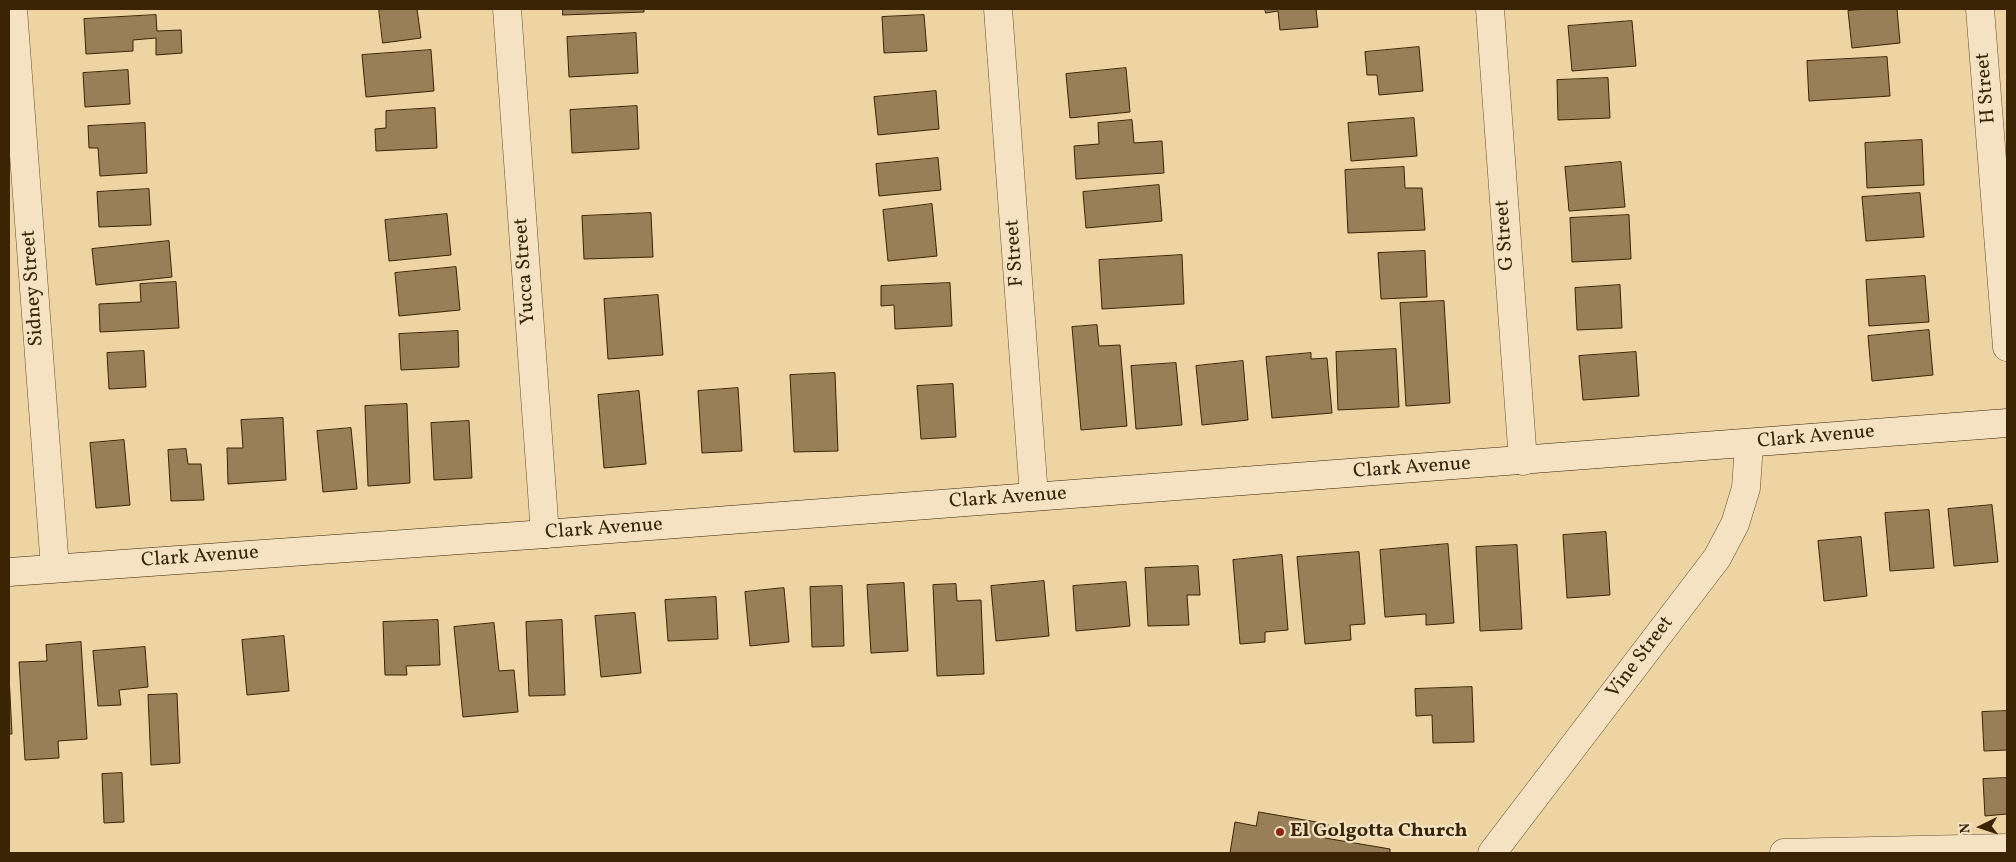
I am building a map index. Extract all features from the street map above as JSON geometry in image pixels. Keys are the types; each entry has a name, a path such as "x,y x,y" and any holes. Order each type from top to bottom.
{"street":[{"name":"Sidney Street","path":"13,9 55,568"},
{"name":"Yucca Street","path":"507,9 545,534"},
{"name":"F Street","path":"998,9 1034,496"},
{"name":"G Street","path":"1490,9 1523,460"},
{"name":"H Street","path":"1980,9 2007,347"},
{"name":"Clark Avenue","path":"9,572 545,534 2007,423"},
{"name":"Vine Street","path":"1492,853 1717,558 1736,524 1746,488 1749,444"},
{"path":"1784,853 2007,848"}],"building":[{"path":"379,9 417,9 421,38 383,43"},
{"path":"563,9 644,9 644,12 563,15"},
{"path":"1265,9 1316,9 1318,27 1280,30 1278,11 1266,13"},
{"path":"1897,9 1900,43 1852,48 1848,11"},
{"path":"156,15 157,31 181,30 182,53 156,55 156,38 133,40 133,51 86,54 84,19"},
{"path":"924,15 927,51 884,53 882,17"},
{"path":"1632,21 1636,66 1572,71 1568,26"},
{"path":"636,33 638,73 569,77 567,37"},
{"path":"1419,47 1423,91 1379,95 1377,75 1367,75 1365,52"},
{"path":"431,50 434,91 366,97 362,55"},
{"path":"1887,57 1890,96 1809,101 1807,61"},
{"path":"1126,68 1130,112 1070,118 1066,74"},
{"path":"128,70 130,104 85,107 83,73"},
{"path":"1608,78 1610,118 1558,120 1557,80"},
{"path":"936,91 939,129 878,135 874,97"},
{"path":"637,106 639,149 572,153 570,110"},
{"path":"435,108 437,148 376,151 375,129 386,128 386,111"},
{"path":"1414,118 1417,156 1351,161 1348,123"},
{"path":"1132,120 1134,143 1162,141 1164,173 1076,179 1074,146 1099,144 1098,123"},
{"path":"145,123 147,173 100,176 98,148 89,148 88,126"},
{"path":"1922,140 1924,185 1867,188 1865,143"},
{"path":"938,158 941,190 879,196 876,164"},
{"path":"1621,162 1625,207 1569,211 1565,167"},
{"path":"1404,167 1405,188 1422,188 1425,230 1348,233 1345,170"},
{"path":"1159,185 1162,221 1086,228 1083,192"},
{"path":"149,189 151,225 99,227 97,192"},
{"path":"1920,193 1924,237 1866,241 1862,197"},
{"path":"932,204 937,256 888,261 883,210"},
{"path":"651,213 653,257 584,259 582,216"},
{"path":"447,214 451,255 389,261 385,220"},
{"path":"1629,215 1631,259 1572,262 1570,218"},
{"path":"169,241 172,277 96,285 92,249"},
{"path":"1425,251 1427,297 1381,299 1378,253"},
{"path":"1182,255 1184,304 1102,309 1099,260"},
{"path":"456,267 460,310 399,316 395,273"},
{"path":"1925,276 1929,322 1869,326 1866,280"},
{"path":"176,282 179,328 100,332 99,304 141,302 140,284"},
{"path":"950,283 952,326 895,329 894,305 881,306 881,286"},
{"path":"1620,285 1622,328 1577,330 1575,288"},
{"path":"658,295 663,355 608,359 604,299"},
{"path":"1444,301 1450,403 1406,406 1400,303"},
{"path":"1097,325 1099,346 1120,345 1127,426 1081,430 1072,327"},
{"path":"1929,330 1933,375 1872,381 1868,336"},
{"path":"458,331 459,367 401,370 399,334"},
{"path":"1396,349 1399,407 1338,410 1336,352"},
{"path":"144,351 146,387 109,389 107,353"},
{"path":"1636,352 1639,396 1583,400 1579,356"},
{"path":"1311,353 1311,359 1327,358 1332,413 1272,418 1266,357"},
{"path":"1243,361 1248,420 1202,425 1196,366"},
{"path":"1176,363 1182,425 1136,429 1131,366"},
{"path":"835,373 838,451 794,452 790,375"},
{"path":"953,384 956,437 921,439 917,386"},
{"path":"738,388 742,451 702,453 698,391"},
{"path":"639,391 646,464 604,468 598,395"},
{"path":"407,404 410,483 368,486 365,406"},
{"path":"283,418 286,480 228,484 227,448 243,448 241,420"},
{"path":"469,421 472,478 434,480 431,423"},
{"path":"351,428 357,489 323,492 317,431"},
{"path":"124,440 130,505 96,508 90,443"},
{"path":"186,449 188,464 201,464 204,500 171,501 168,450"},
{"path":"1992,505 1998,562 1954,566 1948,509"},
{"path":"1929,510 1934,568 1890,571 1885,513"},
{"path":"1606,532 1610,595 1567,598 1563,535"},
{"path":"1861,537 1867,596 1824,601 1818,541"},
{"path":"1448,544 1454,623 1426,625 1426,614 1385,617 1380,550"},
{"path":"1517,545 1522,629 1480,631 1476,547"},
{"path":"1359,552 1365,624 1350,625 1351,640 1305,644 1297,557"},
{"path":"1282,555 1288,630 1265,632 1265,642 1240,644 1233,560"},
{"path":"1198,566 1200,595 1187,595 1189,625 1148,626 1145,568"},
{"path":"1044,581 1049,636 996,641 991,586"},
{"path":"1126,582 1130,626 1076,631 1073,586"},
{"path":"904,583 908,651 871,653 867,585"},
{"path":"956,584 957,601 981,600 984,674 937,676 933,585"},
{"path":"842,586 844,646 812,647 810,587"},
{"path":"784,588 789,642 750,646 745,592"},
{"path":"716,597 718,639 668,641 665,600"},
{"path":"635,613 641,673 601,677 595,616"},
{"path":"438,620 440,665 406,666 407,675 385,675 383,622"},
{"path":"562,620 565,695 529,696 526,622"},
{"path":"494,623 499,671 514,670 518,712 463,717 454,627"},
{"path":"284,636 289,691 247,695 242,640"},
{"path":"81,642 87,739 58,741 59,758 25,760 19,662 47,661 46,645"},
{"path":"145,647 148,687 119,690 121,705 98,706 93,651"},
{"path":"9,675 12,734 9,734"},
{"path":"1472,687 1474,742 1433,743 1432,715 1416,716 1415,689"},
{"path":"177,694 180,763 151,765 148,695"},
{"path":"2007,711 2007,750 1984,751 1982,712"},
{"path":"122,773 124,822 104,823 102,774"},
{"path":"2007,778 2007,814 1985,816 1983,779"},
{"name":"El Golgotta Church","path":"1259,812 1328,824 1325,838 1390,849 1390,853 1230,853 1235,822 1256,826"}],"place":[{"name":"El Golgotta Church","path":"1280,832"}]}
